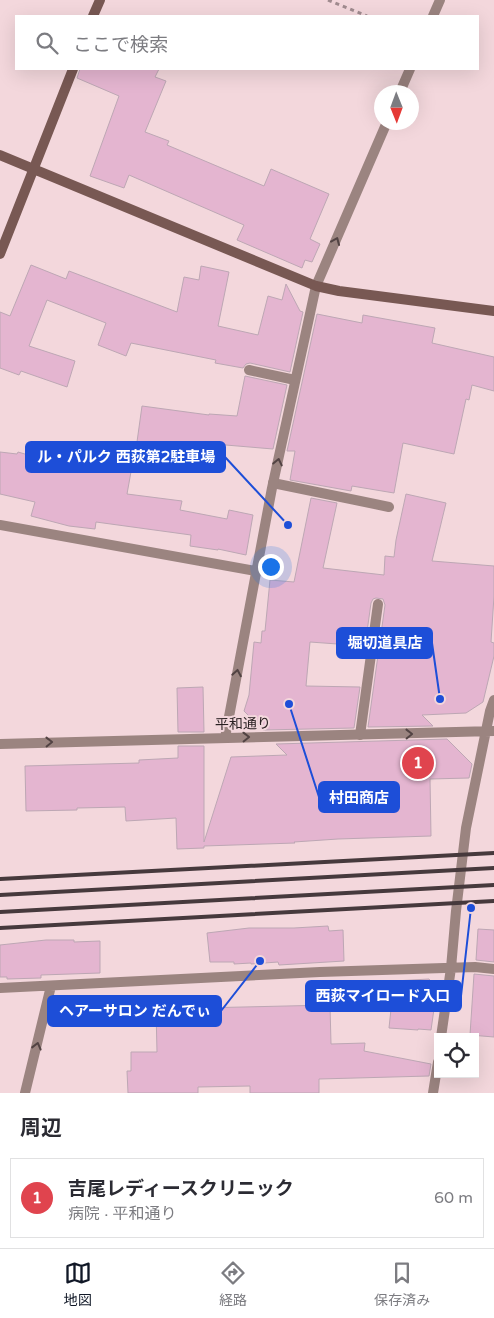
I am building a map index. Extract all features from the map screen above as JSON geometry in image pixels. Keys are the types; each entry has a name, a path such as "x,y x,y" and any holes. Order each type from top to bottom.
{"street":[{"path":"93,15 100,0"},
{"path":"433,15 440,0"},
{"path":"0,254 73,70"},
{"path":"403,85 410,70"},
{"path":"225,738 273,483 316,286 384,130"},
{"path":"0,155 316,286 340,291 494,311"},
{"path":"249,370 296,380"},
{"path":"273,483 389,507"},
{"path":"0,525 256,571"},
{"path":"360,735 378,604"},
{"path":"442,1033 451,968 466,828 490,732 494,700"},
{"name":"平和通り","path":"0,744 490,732"},
{"path":"0,988 320,972 494,968"},
{"path":"25,1093 51,986"},
{"path":"434,1093 436,1078"}],"path":[{"path":"328,0 365,15"}],"building":[{"path":"80,70 158,70 155,77 166,81 145,132 169,141 167,145 264,186 271,169 329,194 310,239 320,244 312,262 305,260 302,268 237,240 244,225 129,175 124,188 90,176 119,96 77,78"},
{"path":"31,265 66,279 69,271 177,312 184,277 199,280 201,266 229,272 218,326 258,335 268,296 282,300 286,284 300,311 303,312 290,372 250,363 246,364 243,368 215,363 216,360 131,343 126,356 98,345 106,323 47,300 29,346 75,361 67,387 21,371 19,375 0,368 0,312 10,316"},
{"path":"317,314 362,323 363,315 435,328 432,343 494,357 494,391 472,385 469,400 466,399 454,454 403,443 394,493 352,486 351,491 290,480 295,451 287,451"},
{"path":"245,376 287,385 273,449 190,442 189,456 136,449 142,406 209,415 237,416"},
{"path":"71,443 134,455 127,494 182,501 180,510 227,519 229,510 253,515 246,555 190,546 191,535 96,522 95,529 69,526 31,516 35,502 0,494 0,452 17,454 18,452 66,466"},
{"path":"406,494 446,503 432,561 494,566 491,642 494,643 494,656 483,702 466,713 422,715 433,726 368,727 385,605 383,599 376,598 371,603 365,646 310,642 306,686 360,687 354,728 263,730 244,711 249,695 254,642 261,643 262,631 265,631 270,580 294,582 311,498 337,503 323,568 384,575 385,556 394,557"},
{"path":"203,687 204,732 178,732 177,688"},
{"path":"447,739 472,764 469,778 430,779 431,836 338,839 177,849 176,818 126,821 125,807 26,811 25,766 139,763 139,760 178,758 178,746 204,746 204,842 231,757 287,755 276,744"},
{"path":"328,926 329,931 343,930 344,961 279,965 278,962 234,964 234,962 210,962 207,933 249,928"},
{"path":"478,929 494,930 494,962 476,960"},
{"path":"46,940 100,941 100,973 41,975 41,978 7,979 7,977 0,977 0,945"},
{"path":"474,974 494,976 494,1037 470,1033"},
{"path":"429,979 437,988 431,1030 389,1028 394,981"},
{"path":"330,1005 331,1044 365,1043 364,1051 431,1064 429,1076 319,1079 319,1093 250,1093 250,1086 198,1087 198,1093 128,1093 127,1071 131,1071 131,1052 157,1052 156,1009"}],"railway":[{"path":"0,879 494,853"},
{"path":"0,895 494,868"},
{"path":"0,912 494,885"},
{"path":"0,928 494,901"}],"place":[{"name":"ル・パルク 西荻第2駐車場","path":"288,525"},
{"name":"堀切道具店","path":"440,699"},
{"name":"村田商店","path":"289,704"},
{"name":"吉尾レディースクリニック","path":"418,763"},
{"name":"西荻マイロード入口","path":"471,908"},
{"name":"ヘアーサロン だんでぃ","path":"260,961"}]}
